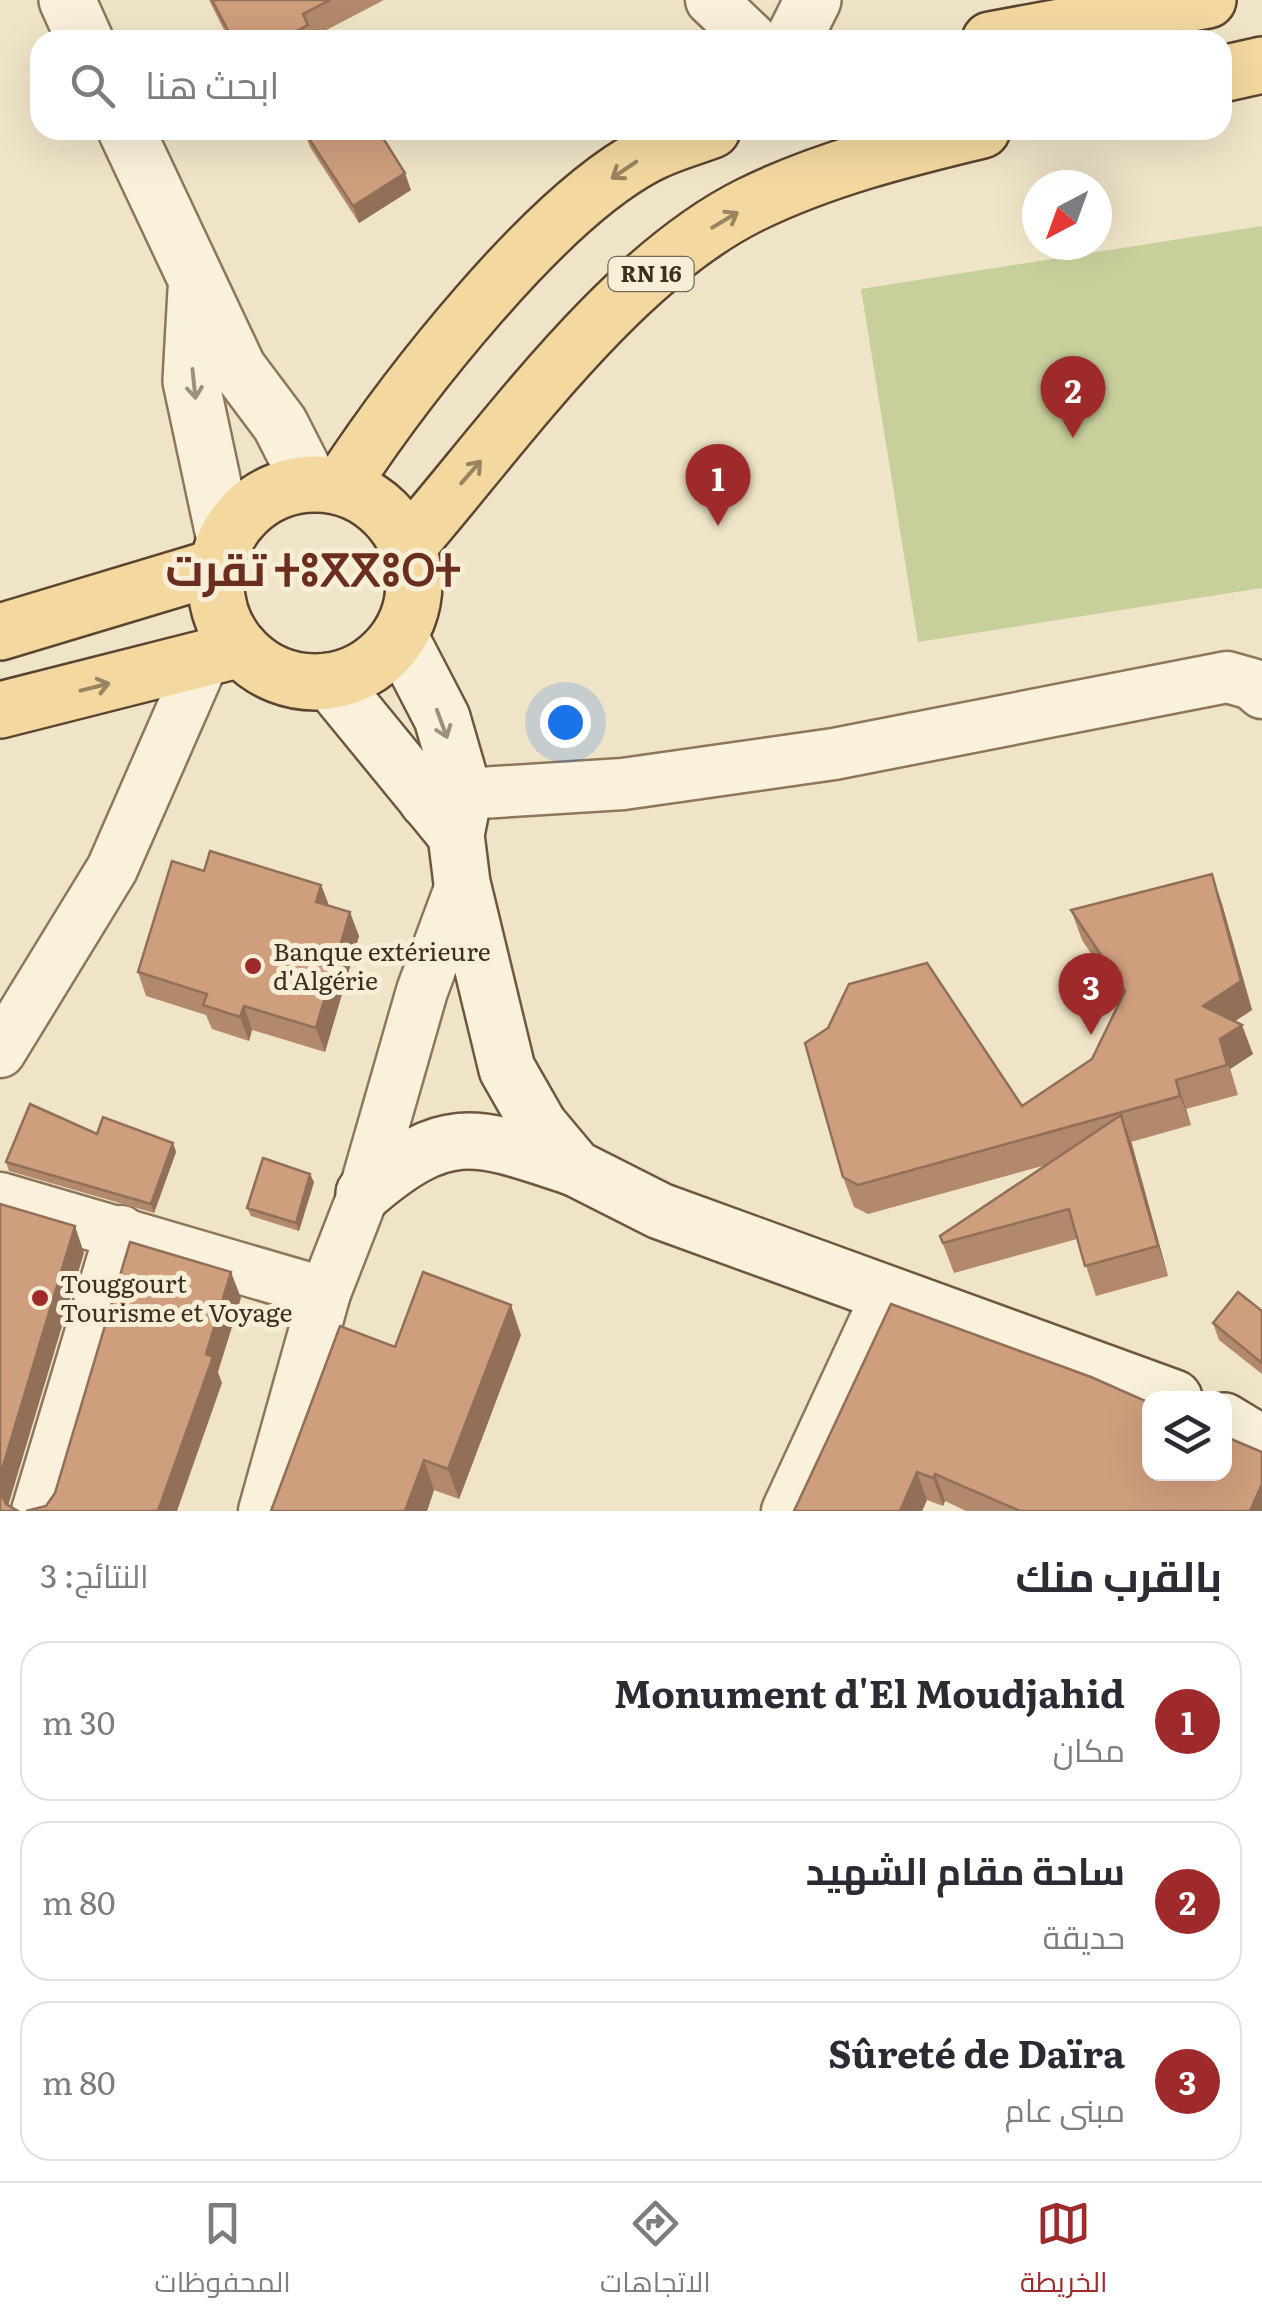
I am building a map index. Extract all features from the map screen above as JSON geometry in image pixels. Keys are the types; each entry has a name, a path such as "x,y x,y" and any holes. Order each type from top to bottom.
{"main road":[{"path":"68,0 81,30"},
{"path":"798,30 813,0"},
{"path":"1044,30 1208,0"},
{"path":"1232,72 1262,65"},
{"path":"130,140 196,287 238,368 325,484"},
{"path":"325,484 375,434 486,300 594,190 648,154 685,140"},
{"name":"RN 16","path":"408,546 618,302 688,243 749,206 822,175 946,140"},
{"path":"196,287 192,381 220,554 222,654"},
{"path":"0,632 220,554 241,515 261,498 325,484 369,499 392,519 408,546 415,576 412,607 400,636 380,660 353,676 330,681 292,680 222,654 0,710"},
{"path":"400,636 442,718 452,828 507,1069 538,1126 576,1168"},
{"path":"330,681 452,828"},
{"path":"364,1193 401,1162 431,1144 466,1138 515,1148 576,1168 660,1211 1155,1391"},
{"path":"1232,1427 1262,1444"}],"street":[{"path":"711,0 742,30"},
{"path":"0,1052 112,869 222,654"},
{"path":"264,1511 325,1293 364,1193 422,991 452,828 588,788 763,765 1227,677 1252,684 1262,692"},
{"path":"0,1198 122,1230 325,1293"},
{"path":"37,1511 122,1230"},
{"path":"787,1511 888,1294"}],"green space":[{"path":"1262,226 1262,588 918,642 861,289 1046,260 1112,260 1112,250"}],"building":[{"path":"212,0 330,0 303,14 308,25 298,30 228,30"},
{"path":"310,140 384,140 405,173 353,206"},
{"name":"Banque extérieure d'Algérie","path":"210,851 321,885 316,902 350,912 316,1028 244,1006 240,1017 203,1005 207,994 138,972 172,861 204,871"},
{"path":"1212,874 1241,981 1203,1006 1242,1025 1220,1039 1227,1065 1176,1080 1180,1096 858,1185 843,1177 805,1043 828,1028 849,984 927,963 1022,1106 1092,1059 1125,991 1071,910"},
{"path":"30,1104 97,1134 103,1117 173,1143 151,1204 6,1162"},
{"path":"1121,1115 1158,1246 1085,1266 1069,1209 943,1243 940,1236"},
{"path":"263,1158 310,1174 296,1223 247,1208"},
{"path":"0,1204 75,1226 0,1476"},
{"path":"130,1242 231,1272 206,1354 213,1357 158,1511 26,1511 46,1506 55,1493"},
{"path":"423,1272 511,1305 448,1469 424,1460 405,1511 271,1511 340,1326 395,1347"},
{"path":"1238,1292 1262,1311 1262,1363 1213,1323"},
{"path":"891,1304 1142,1399 1142,1481 1232,1481 1232,1439 1262,1452 1262,1484 1250,1511 1020,1511 935,1474 933,1478 917,1472 900,1511 794,1511"},
{"path":"0,1492 6,1504 18,1511 0,1511"}],"place":[{"name":"ساحة مقام الشهيد","path":"1073,438"},
{"name":"Monument d'El Moudjahid","path":"718,526"},
{"name":"Banque extérieure d'Algérie","path":"253,966"},
{"name":"Sûreté de Daïra","path":"1091,1035"},
{"name":"Touggourt Tourisme et Voyage","path":"40,1298"}],"district":[{"name":"تقرت ⵜⵓⴳⴳⵓⵔⵜ","path":"313,570"}]}
